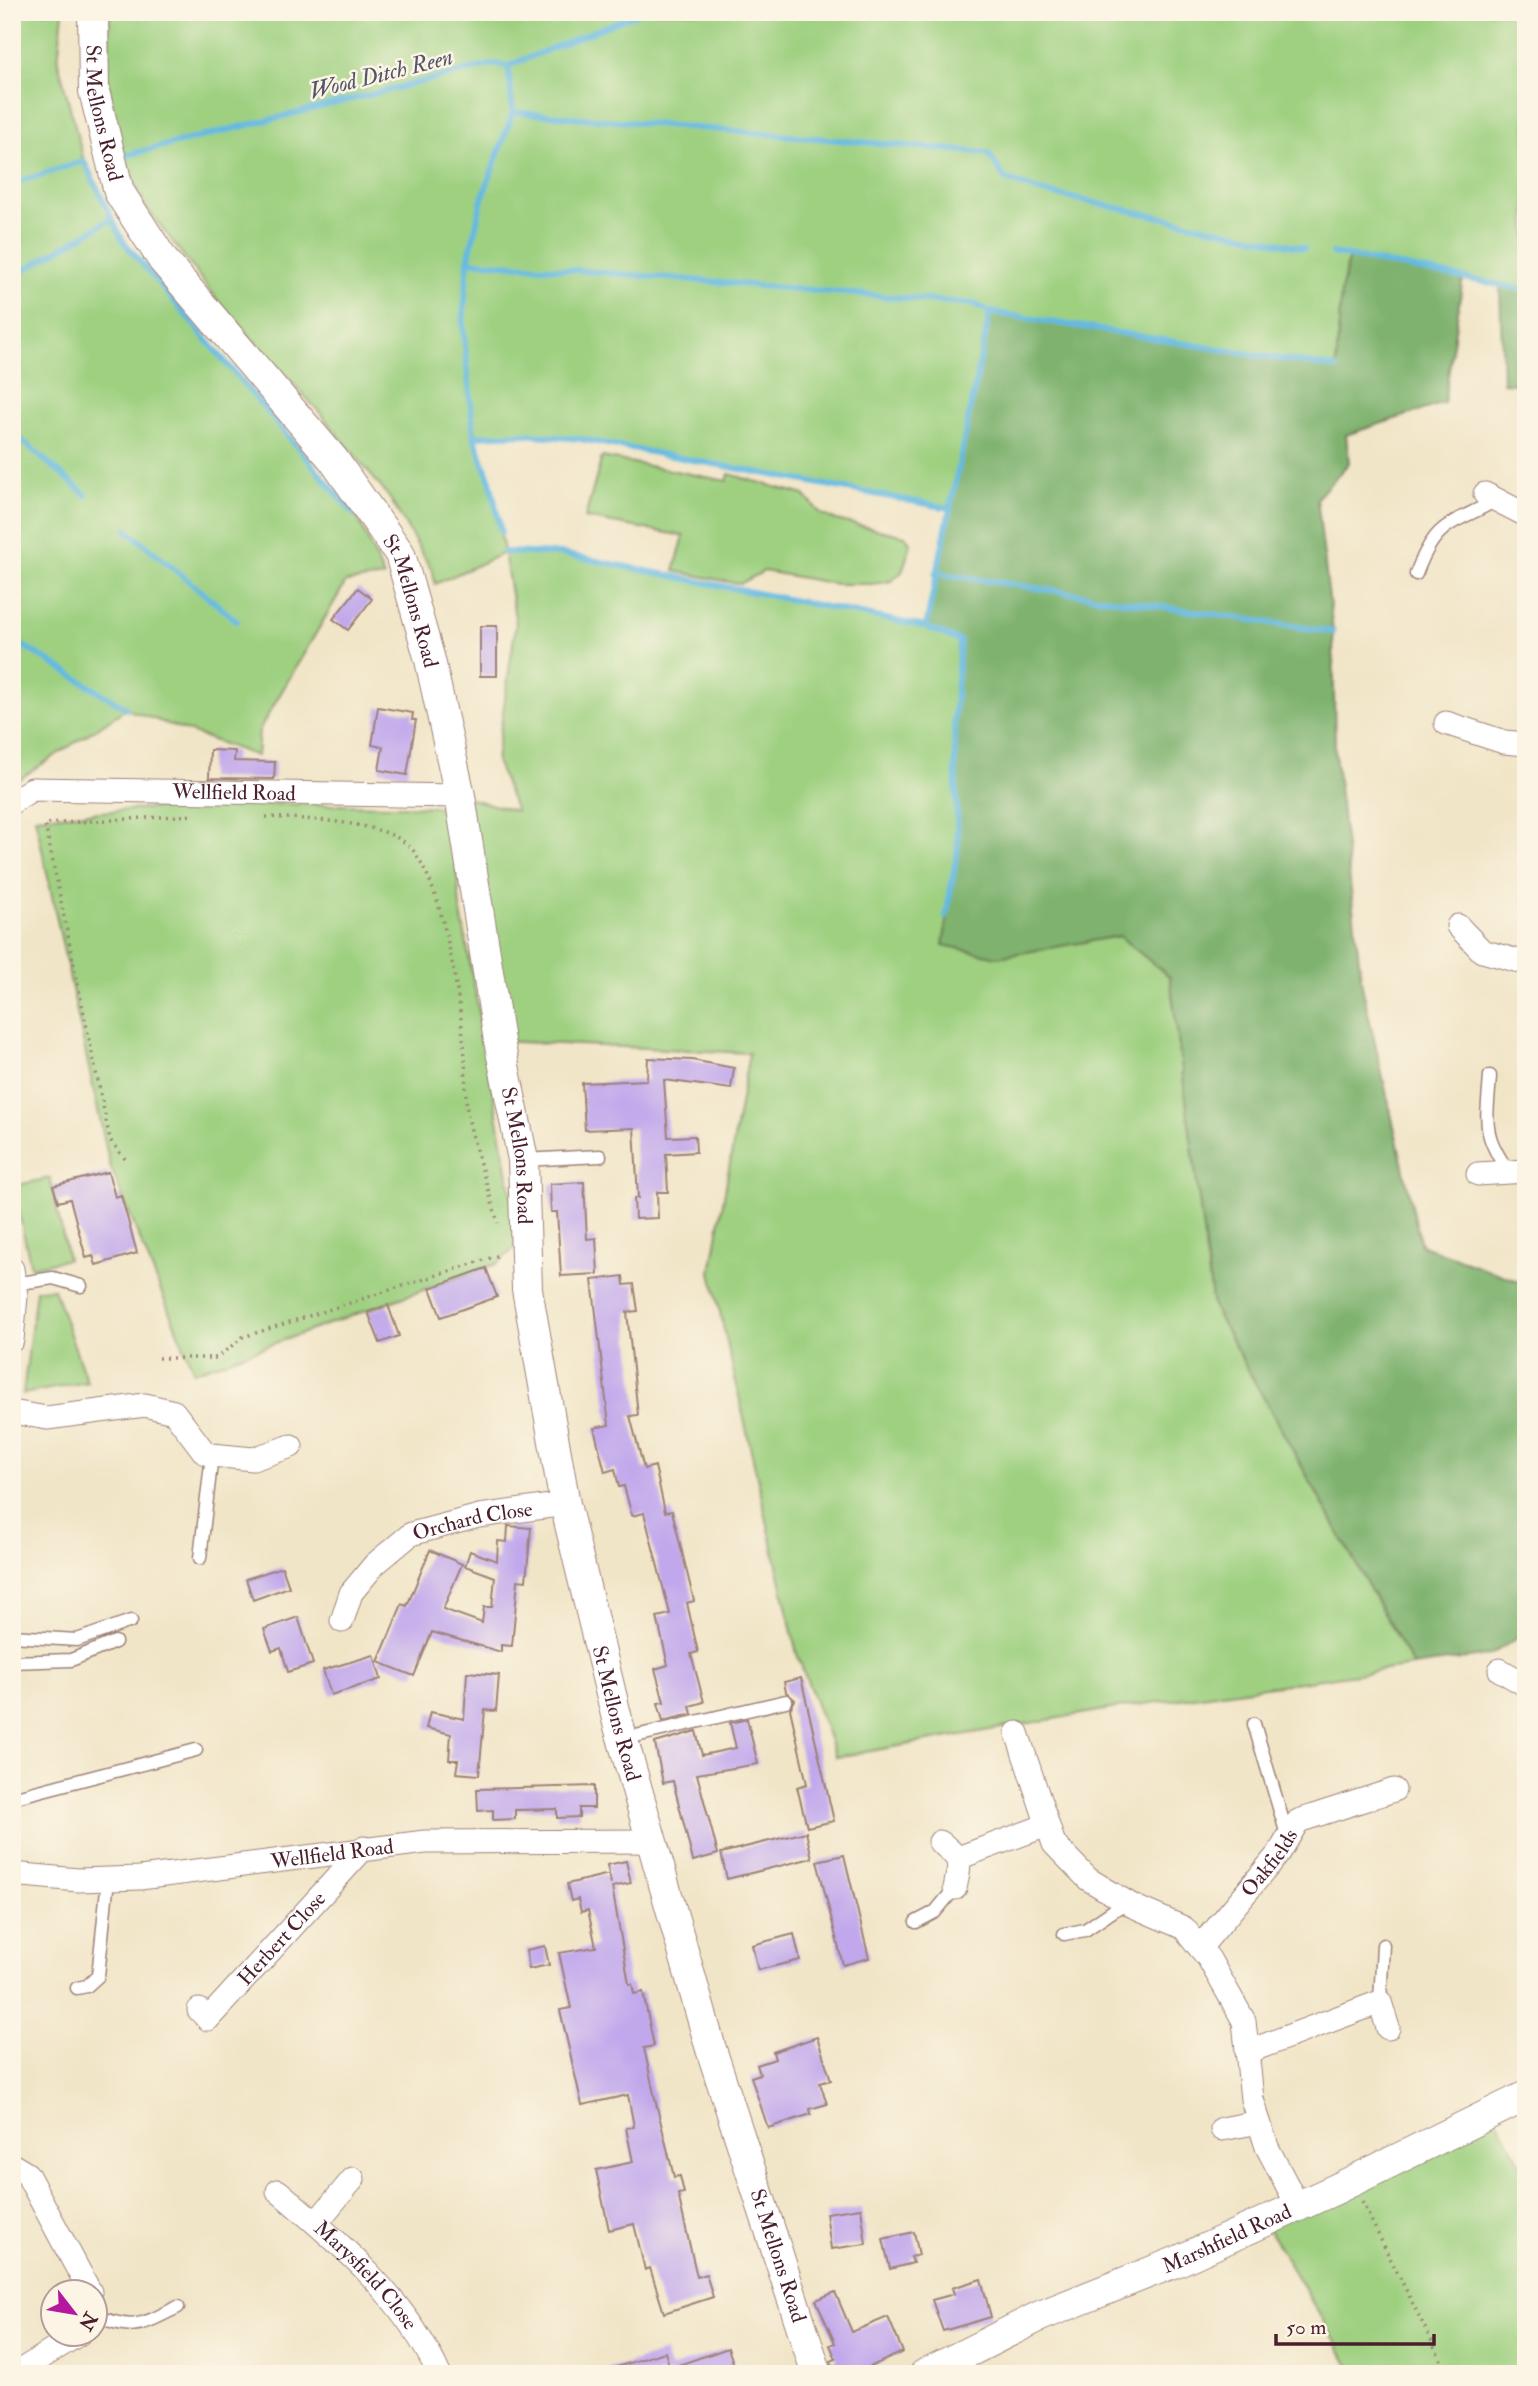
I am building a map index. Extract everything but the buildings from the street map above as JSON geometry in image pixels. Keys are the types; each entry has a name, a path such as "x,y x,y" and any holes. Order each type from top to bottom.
{"street":[{"name":"St Mellons Road","path":"93,12 94,91 119,192 163,260 333,459 400,554 430,660 460,796 499,1041 523,1160 527,1289 565,1504 623,1739 711,2049 817,2374"},
{"path":"1446,723 1504,742 1526,744"},
{"name":"Wellfield Road","path":"12,802 32,789 460,796"},
{"path":"1458,926 1482,951 1526,963"},
{"path":"1478,1174 1517,1172"},
{"path":"12,1340 13,1277"},
{"path":"12,1412 47,1418 145,1405 174,1412 205,1453 212,1455 253,1459 291,1446"},
{"name":"Orchard Close","path":"342,1621 351,1593 375,1564 411,1534 479,1516 565,1504"},
{"path":"1500,1670 1526,1685"},
{"path":"1017,1733 1054,1844 1088,1879 1126,1902 1184,1928 1200,1948 1244,2021 1252,2099 1267,2147 1298,2206"},
{"name":"Oakfields","path":"1200,1948 1279,1853 1298,1821 1394,1790"},
{"path":"958,1857 1047,1825"},
{"name":"Wellfield Road","path":"12,1874 78,1880 108,1879 289,1861 365,1848 446,1842 653,1841"},
{"path":"940,1842 958,1857 960,1865 955,1888"},
{"name":"Herbert Close","path":"199,2010 208,2019 365,1848"},
{"path":"1247,2052 1380,2002 1388,2028"},
{"name":"Marshfield Road","path":"925,2374 1040,2316 1178,2261 1354,2180 1526,2096"},
{"path":"1222,2129 1259,2122"},
{"path":"12,2165 27,2174 83,2278"},
{"path":"316,2223 353,2179"},
{"name":"Marysfield Close","path":"278,2191 377,2280 425,2342 439,2374"},
{"path":"15,2374 56,2348"}],"lane":[{"path":"1416,574 1430,540 1455,518 1510,503"},
{"path":"1490,1076 1486,1129 1491,1147 1517,1172"},
{"path":"523,1160 600,1156"},
{"path":"13,1277 53,1278 81,1286"},
{"path":"200,1558 212,1455"},
{"path":"12,1636 76,1640 131,1621"},
{"path":"12,1662 71,1660 115,1642"},
{"path":"623,1739 786,1701"},
{"path":"1254,1724 1288,1838"},
{"path":"12,1798 196,1749"},
{"path":"76,1988 87,1986 98,1976 108,1879"},
{"path":"916,1922 935,1912 955,1888"},
{"path":"1064,1934 1085,1930 1126,1902"},
{"path":"1380,2002 1383,1945"},
{"path":"108,2321 138,2326 178,2307"}],"path":[{"path":"125,1159 110,1140 107,1129 45,824 196,816"},
{"path":"260,816 354,824 393,837 410,847 425,873 436,902 459,1001 467,1110 499,1224"},
{"path":"158,1358 216,1358 243,1338 473,1265 498,1256 506,1250"},
{"path":"1354,2180 1362,2203 1448,2374"}],"green space":[{"path":"12,12 63,12 58,61 84,161 123,241 358,518 384,577 346,582 259,730 257,756 126,709 12,784"},
{"path":"110,12 1526,12 1526,290 1349,256 1341,293 1336,368 991,312 949,508 580,439 523,434 474,437 491,484 504,552 562,554 926,627 960,641 954,722 958,848 946,917 997,957 1119,936 1170,977 1213,1307 1413,1666 1116,1708 836,1757 797,1654 711,1272 749,1053 499,1041 460,796 516,811 496,761 516,623 504,553 435,584 433,572 389,497 322,415 219,302 145,206 123,156 107,78"},
{"path":"1349,256 1463,278 1444,403 1346,435 1349,463 1317,498 1333,632 1335,753 1362,986 1421,1245 1526,1284 1526,1633 1490,1655 1413,1666 1213,1307 1170,977 1119,936 997,957 943,945 958,848 954,722 960,642 926,627 990,312 1336,368 1341,293"},
{"path":"1500,285 1526,290 1526,385 1503,383"},
{"path":"602,457 727,481 729,474 804,495 821,514 905,536 911,544 902,572 891,581 836,584 764,571 740,584 674,571 684,536 585,518"},
{"path":"222,803 451,807 460,907 516,1220 515,1248 496,1264 194,1372 110,1166 35,817"},
{"path":"50,1178 68,1259 31,1267 13,1186"},
{"path":"54,1289 87,1382 23,1394 36,1290"},
{"path":"1493,2112 1526,2174 1526,2374 1355,2374 1264,2222"}],"waterway":[{"name":"Wood Ditch Reen","path":"123,156 494,64 508,66 641,12"},
{"path":"501,532 491,484 474,436 463,325 468,261 482,199 513,112 508,66"},
{"path":"513,112 988,153 1005,179 1039,191 1304,248"},
{"path":"12,184 84,161 123,241 354,514"},
{"path":"12,277 110,220"},
{"path":"1332,253 1526,290"},
{"path":"468,261 974,304 990,312 1336,368"},
{"path":"926,627 990,312"},
{"path":"12,432 86,495"},
{"path":"474,436 523,434 580,439 949,508"},
{"path":"127,530 237,621"},
{"path":"504,552 562,554 926,627 960,641 954,722 958,848 946,917"},
{"path":"935,573 1333,632"},
{"path":"12,639 126,708"}]}
